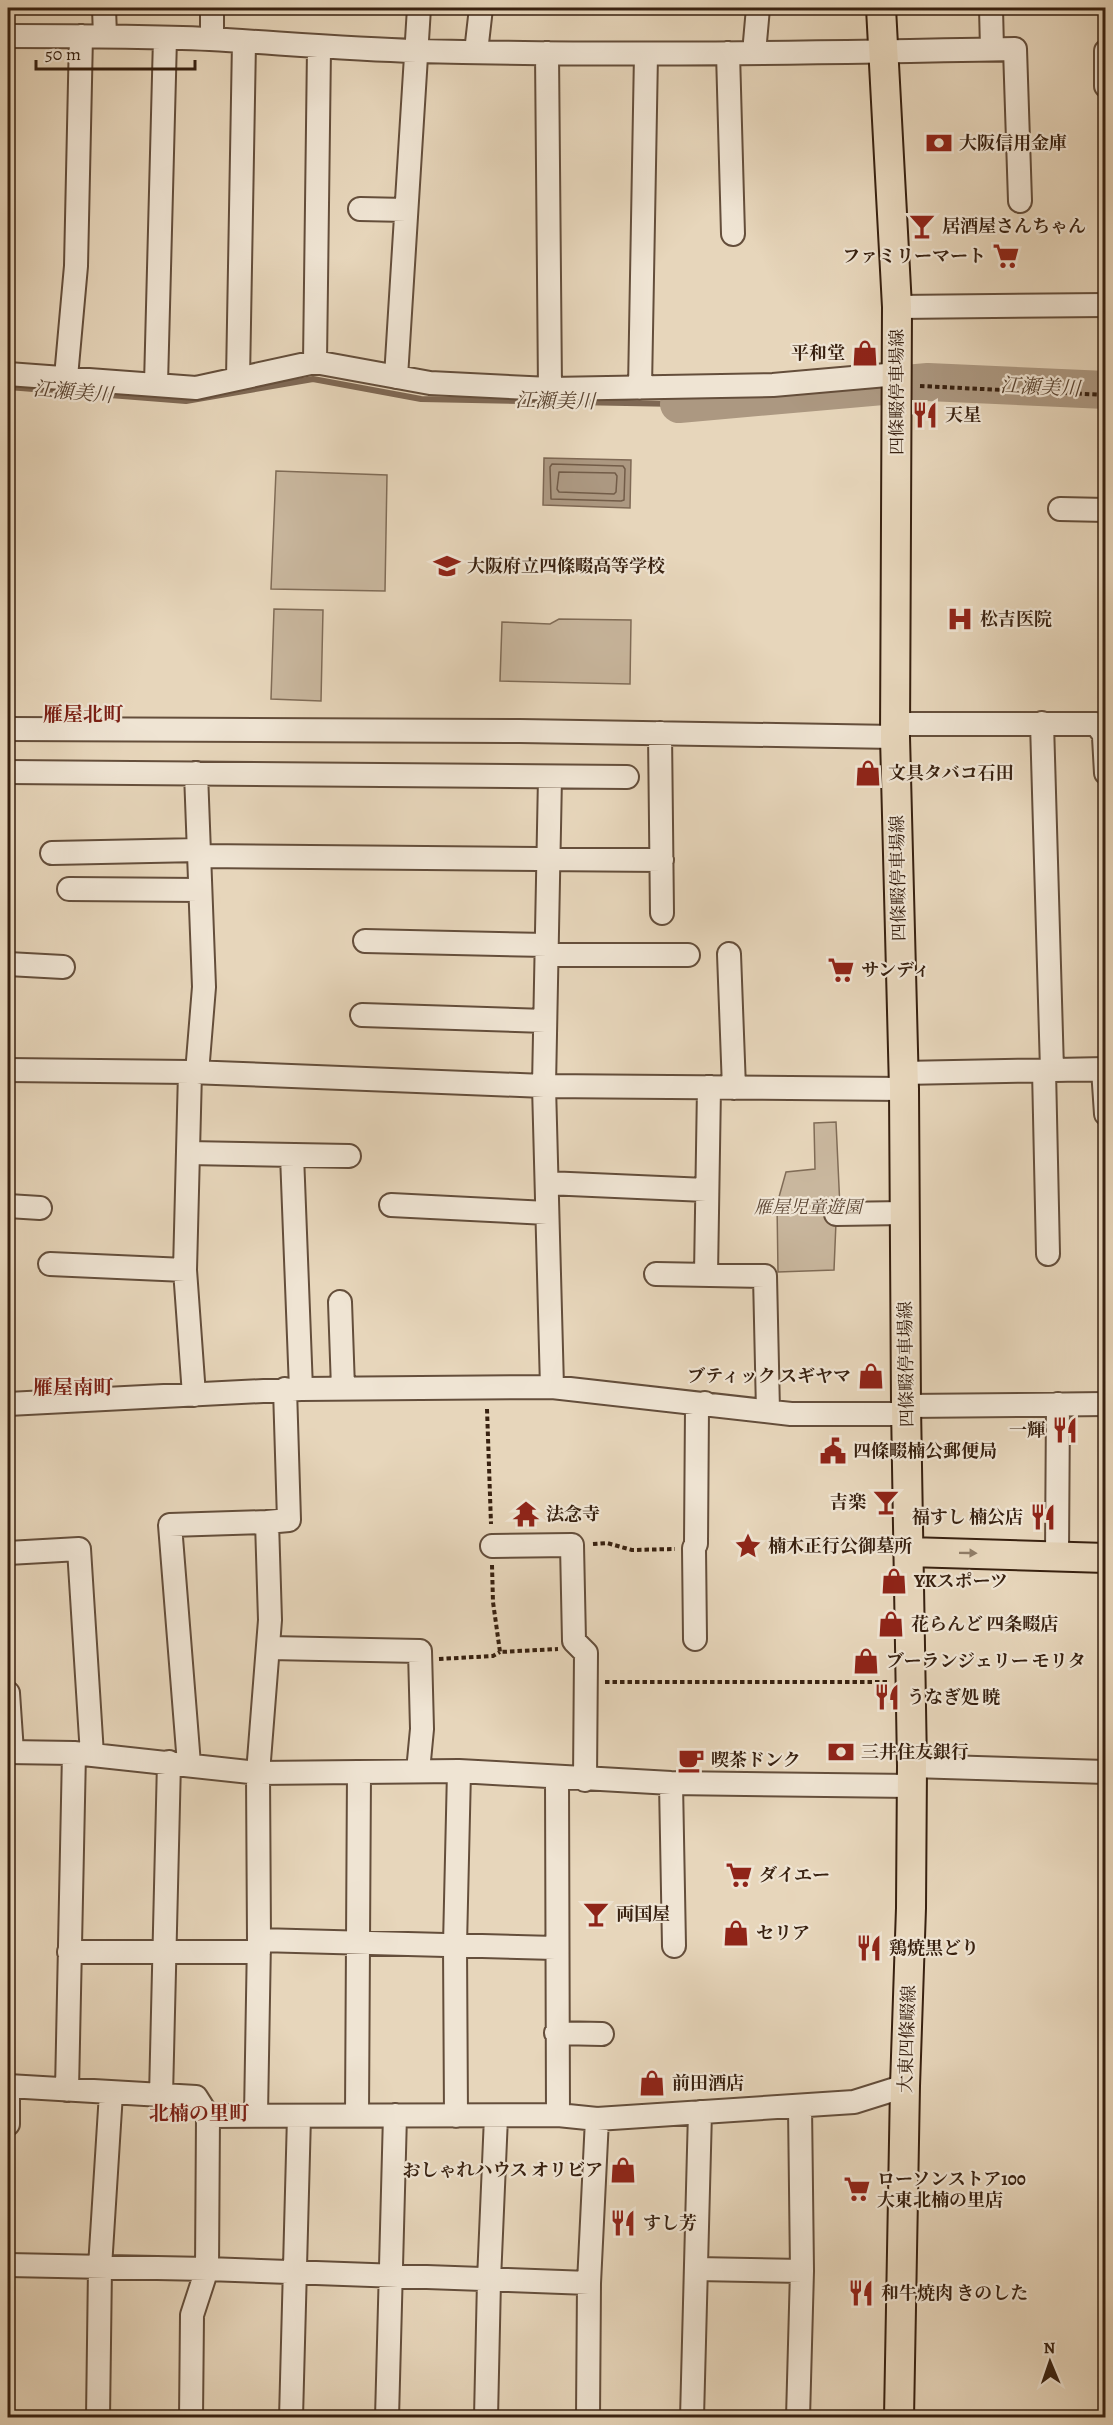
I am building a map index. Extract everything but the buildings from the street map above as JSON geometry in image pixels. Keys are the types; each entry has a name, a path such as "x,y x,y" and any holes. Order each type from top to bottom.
{"main road":[{"name":"四條畷停車場線","path":"882,8 897,307 895,730 903,1081 909,1552"},
{"path":"909,1552 1106,1558"},
{"name":"大東四條畷線","path":"899,2418 905,2086 911,1908 912,1682 909,1552"}],"street":[{"path":"104,8 105,36"},
{"path":"212,8 212,39"},
{"path":"396,377 419,8"},
{"path":"476,52 481,8"},
{"path":"754,53 758,8"},
{"path":"991,8 992,49"},
{"path":"8,36 212,39 319,48 547,53 883,52 1015,49 1020,201"},
{"path":"66,377 76,266 81,36"},
{"path":"156,384 165,38"},
{"path":"238,379 244,42"},
{"path":"315,362 319,48"},
{"path":"1106,51 1106,86"},
{"path":"547,53 550,389"},
{"path":"728,53 733,234"},
{"path":"640,388 646,54"},
{"path":"360,209 406,210"},
{"path":"897,307 1106,304"},
{"path":"8,374 196,388 315,362 430,383 550,389 898,385"},
{"path":"1060,509 1106,510"},
{"path":"1042,723 1048,1070 1048,1254"},
{"path":"8,729 660,733 895,730 1042,723 1096,724 1105,737 1106,773"},
{"path":"660,733 662,913"},
{"path":"8,772 627,777"},
{"path":"194,1395 185,1270 193,1072 204,987 196,773"},
{"path":"550,777 544,1086 552,1387"},
{"path":"52,853 662,860"},
{"path":"69,889 200,890"},
{"path":"365,941 688,955"},
{"path":"729,954 734,1088"},
{"path":"8,964 63,966"},
{"path":"362,1015 545,1021"},
{"path":"8,1070 193,1072 544,1086 734,1088 903,1081 1048,1070 1104,1069 1106,1114"},
{"path":"706,1275 709,1087"},
{"path":"188,1153 350,1156"},
{"path":"161,2096 164,1951 179,1763 170,1525 289,1520 293,1389 292,1155"},
{"path":"547,1183 706,1190"},
{"path":"392,1205 547,1213"},
{"path":"8,1206 40,1208"},
{"path":"836,1214 904,1213"},
{"path":"50,1264 185,1270"},
{"path":"656,1274 765,1276 768,1411"},
{"path":"340,1302 343,1388"},
{"path":"8,1404 293,1389 486,1387 552,1387 791,1414 1106,1404"},
{"path":"695,1640 694,1548 696,1544 698,1407 705,1403"},
{"path":"1057,1556 1058,1404"},
{"path":"256,2115 259,1946 258,1773 270,1648 267,1522"},
{"path":"492,1546 572,1545 574,1641 586,1653 585,1780"},
{"path":"8,1553 79,1549 83,1754 69,1952 67,2090"},
{"path":"270,1648 420,1651 422,1729 418,1771"},
{"path":"8,1693 10,1752 83,1754 258,1773 459,1771 585,1780 671,1783 1106,1772"},
{"path":"456,2115 455,1945 459,1771"},
{"path":"357,2115 359,1772"},
{"path":"556,1777 555,1948 558,2115"},
{"path":"671,1783 674,1946"},
{"path":"69,1952 164,1951 358,1941 555,1948"},
{"path":"556,2033 602,2034"},
{"path":"208,2116 558,2115 597,2119 854,2102 905,2086"},
{"path":"8,2101 67,2090 196,2097 208,2116 207,2269 192,2315 191,2418"},
{"path":"98,2418 100,2267 111,2093"},
{"path":"798,2418 802,2271 800,2106"},
{"path":"692,2418 700,2112"},
{"path":"387,2418 395,2115"},
{"path":"291,2418 299,2116"},
{"path":"486,2418 496,2116"},
{"path":"588,2418 589,2283 597,2119"},
{"path":"8,2265 207,2269 589,2283"},
{"path":"696,2270 802,2271"}],"path":[{"path":"898,385 1106,395"},
{"path":"486,1387 493,1602 500,1652"},
{"path":"572,1545 607,1543 632,1550 694,1548"},
{"path":"420,1660 493,1656 500,1652 565,1649"},
{"path":"586,1682 912,1682"}],"green space":[{"path":"276,471 387,475 385,591 271,589"},
{"path":"274,609 323,610 321,701 271,699"},
{"path":"559,619 631,620 630,684 500,681 502,622 550,624"},
{"name":"雁屋児童遊園","path":"836,1122 840,1208 836,1222 834,1270 778,1272 777,1204 786,1172 815,1169 814,1123"}],"water":[{"path":"544,458 631,460 630,508 543,505"}],"waterway":[{"name":"江瀬美川","path":"8,387 186,401 313,379 421,399 679,404"},
{"name":"江瀬美川","path":"679,404 928,382 1106,390"}],"place":[{"name":"大阪信用金庫","path":"939,143"},
{"name":"居酒屋さんちゃん","path":"922,226"},
{"name":"ファミリーマート","path":"1006,256"},
{"name":"平和堂","path":"865,353"},
{"name":"天星","path":"925,415"},
{"name":"大阪府立四條畷高等学校","path":"447,566"},
{"name":"松吉医院","path":"960,619"},
{"name":"文具タバコ石田","path":"868,773"},
{"name":"サンディ","path":"841,970"},
{"name":"ブティック スギヤマ","path":"871,1376"},
{"name":"一輝","path":"1065,1430"},
{"name":"四條畷楠公郵便局","path":"833,1451"},
{"name":"吉楽","path":"886,1502"},
{"name":"法念寺","path":"526,1514"},
{"name":"福すし 楠公店","path":"1043,1517"},
{"name":"楠木正行公御墓所","path":"748,1546"},
{"name":"YKスポーツ","path":"894,1581"},
{"name":"花らんど 四条畷店","path":"891,1624"},
{"name":"ブーランジェリー モリタ","path":"866,1661"},
{"name":"うなぎ処 暁","path":"887,1697"},
{"name":"三井住友銀行","path":"841,1752"},
{"name":"喫茶ドンク","path":"691,1760"},
{"name":"ダイエー","path":"739,1875"},
{"name":"両国屋","path":"596,1914"},
{"name":"セリア","path":"736,1933"},
{"name":"鶏焼黒どり","path":"869,1948"},
{"name":"前田酒店","path":"652,2083"},
{"name":"おしゃれハウス オリビア","path":"623,2170"},
{"name":"ローソンストア100 大東北楠の里店","path":"857,2189"},
{"name":"すし芳","path":"623,2223"},
{"name":"和牛焼肉 きのした","path":"861,2293"}],"district":[{"name":"雁屋北町","path":"83,714"},
{"name":"雁屋南町","path":"73,1387"},
{"name":"北楠の里町","path":"199,2113"}]}
